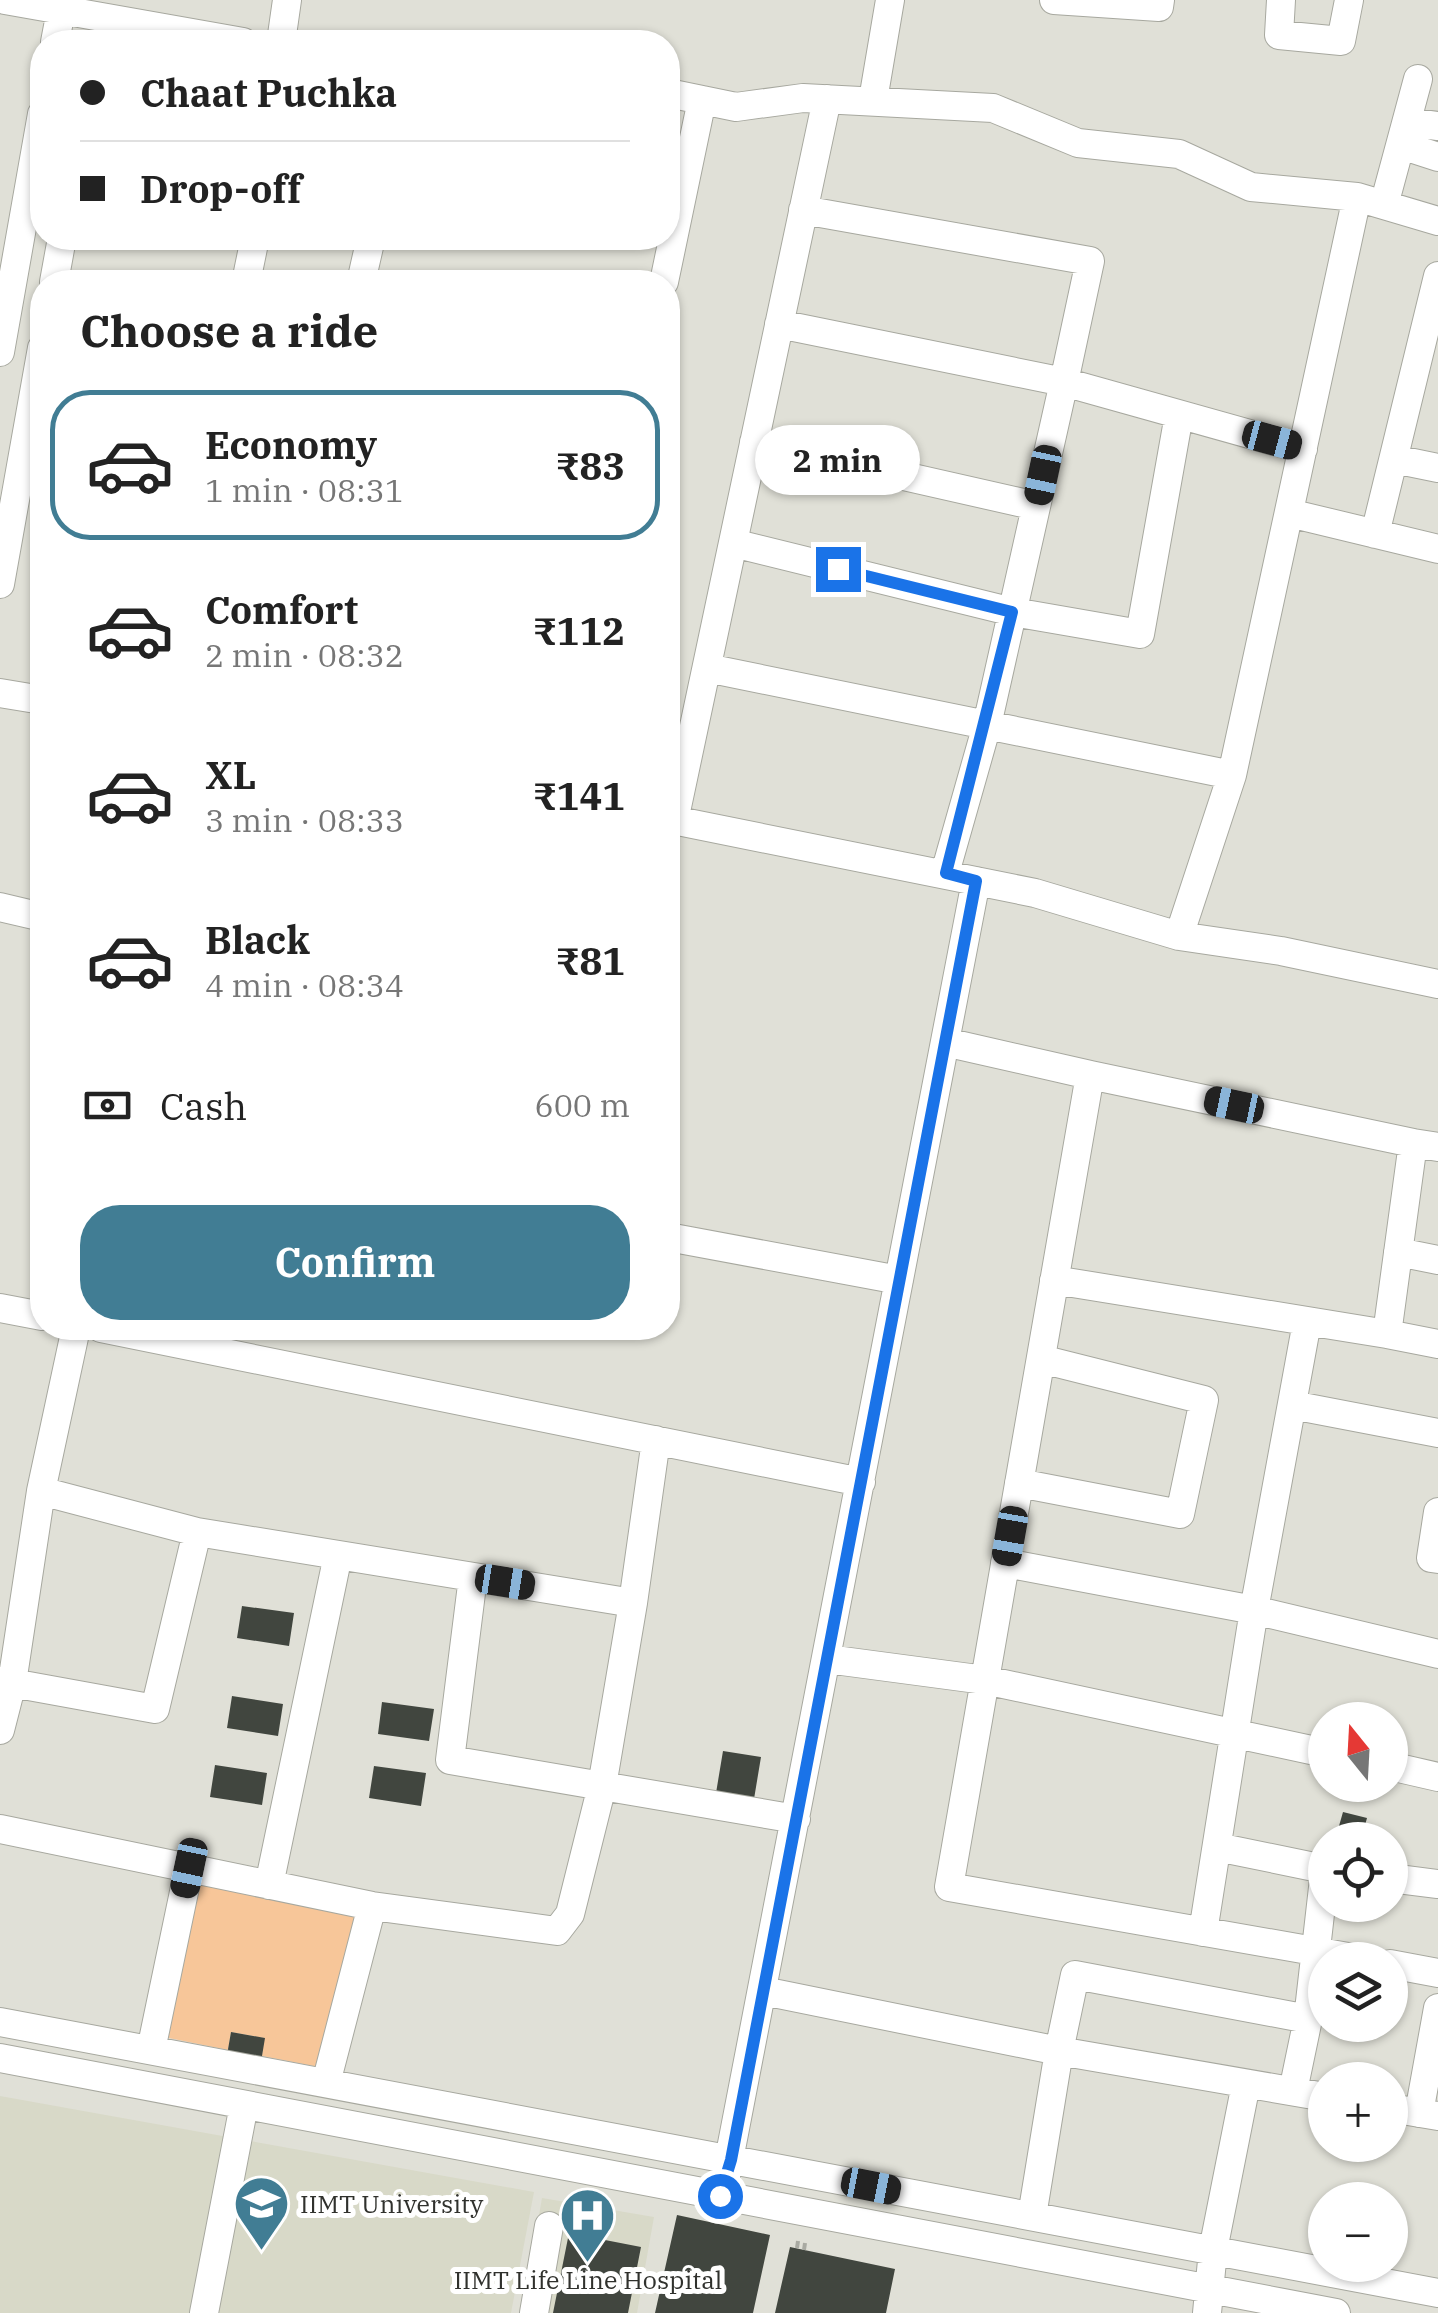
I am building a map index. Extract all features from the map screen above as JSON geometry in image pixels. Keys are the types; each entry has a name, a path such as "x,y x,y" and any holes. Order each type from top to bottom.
{"street":[{"path":"5,0 62,5 102,20 166,30"},
{"path":"284,30 288,0"},
{"path":"874,100 890,0"},
{"path":"1054,0 1160,7 1160,0"},
{"path":"1282,0 1279,35 1342,41 1349,0"},
{"path":"57,30 62,5"},
{"path":"1179,936 1232,776 1302,448 1370,201 1404,134 1418,80"},
{"path":"680,95 736,107 826,98 993,108 1078,143 1179,154 1251,187 1370,201 1438,220"},
{"path":"680,781 826,98"},
{"path":"680,187 702,100"},
{"path":"1404,134 1438,126"},
{"path":"1404,134 1438,157"},
{"path":"0,352 30,182"},
{"path":"803,210 1090,261 987,725 946,873"},
{"path":"1375,534 1438,276"},
{"path":"779,324 1064,382 1302,448"},
{"path":"732,543 1012,612 1140,634 1179,414"},
{"path":"0,584 30,415"},
{"path":"754,442 1036,506"},
{"path":"1394,459 1438,468"},
{"path":"1288,513 1438,548"},
{"path":"706,668 1232,776"},
{"path":"0,692 30,698"},
{"path":"680,822 1035,893 1179,936 1282,950 1438,984"},
{"path":"720,2196 731,2160 764,1992 976,881"},
{"path":"0,907 30,913"},
{"path":"945,1042 1426,1145 1398,1252 1387,1334"},
{"path":"1090,1074 949,1888 1308,1950"},
{"path":"680,1239 900,1280"},
{"path":"1398,1252 1438,1260"},
{"path":"1054,1280 1438,1344"},
{"path":"0,1308 30,1314"},
{"path":"1203,1932 1254,1610 1308,1322"},
{"path":"0,1730 41,1491 73,1340"},
{"path":"160,1340 861,1482"},
{"path":"1019,1483 1180,1514 1204,1400 1041,1360"},
{"path":"1292,1406 1438,1433"},
{"path":"0,1829 372,1906 557,1930 570,1914 602,1786 656,1440"},
{"path":"41,1491 197,1532 633,1602"},
{"path":"1438,1512 1431,1558 1438,1559"},
{"path":"6,1682 156,1710 197,1532"},
{"path":"269,1884 338,1555"},
{"path":"1005,1563 1254,1610 1438,1654"},
{"path":"473,1576 450,1760 796,1819"},
{"path":"827,1659 985,1680 1308,1748"},
{"path":"1408,1770 1438,1776"},
{"path":"1217,1847 1308,1866"},
{"path":"151,2050 189,1868"},
{"path":"1408,1880 1438,1884"},
{"path":"326,2083 372,1906"},
{"path":"1408,1967 1438,1973"},
{"path":"1032,2216 1075,1975 1308,2019 1294,2091"},
{"path":"764,1992 1060,2051 1308,2094"},
{"path":"1428,2114 1438,2008"},
{"path":"0,2022 1438,2292"},
{"path":"0,2058 935,2236 1208,2301 1336,2313"},
{"path":"1208,2301 1212,2250 1246,2084"},
{"path":"209,2312 244,2105"},
{"path":"935,2236 941,2199"},
{"path":"534,2313 549,2226"}],"shaded area":[{"path":"195,1882 355,1914 324,2068 262,2056 264,2038 231,2032 228,2050 164,2037"},
{"name":"IIMT University","path":"0,2096 534,2192 511,2313 0,2313"},
{"name":"IIMT Life Line Hospital","path":"542,2198 654,2217 637,2313 522,2313"}],"building":[{"path":"242,1606 294,1613 289,1646 237,1638"},
{"path":"232,1696 283,1704 278,1736 227,1728"},
{"path":"382,1702 434,1709 429,1741 378,1734"},
{"path":"723,1751 761,1757 753,1805 715,1799"},
{"path":"215,1765 267,1773 262,1805 210,1797"},
{"path":"374,1766 426,1773 421,1806 369,1798"},
{"path":"1343,1812 1367,1818 1366,1822 1340,1822"},
{"path":"231,2032 265,2038 261,2062 227,2055"},
{"path":"677,2215 770,2235 753,2313 655,2313"},
{"path":"569,2233 641,2247 628,2313 553,2313"},
{"path":"790,2247 895,2269 886,2313 775,2313"}],"place":[{"name":"IIMT University","path":"261,2253"},
{"name":"IIMT Life Line Hospital","path":"588,2265"}],"route":[{"path":"720,2196 731,2160 976,881 946,873 987,725 1012,612 838,569"}]}
